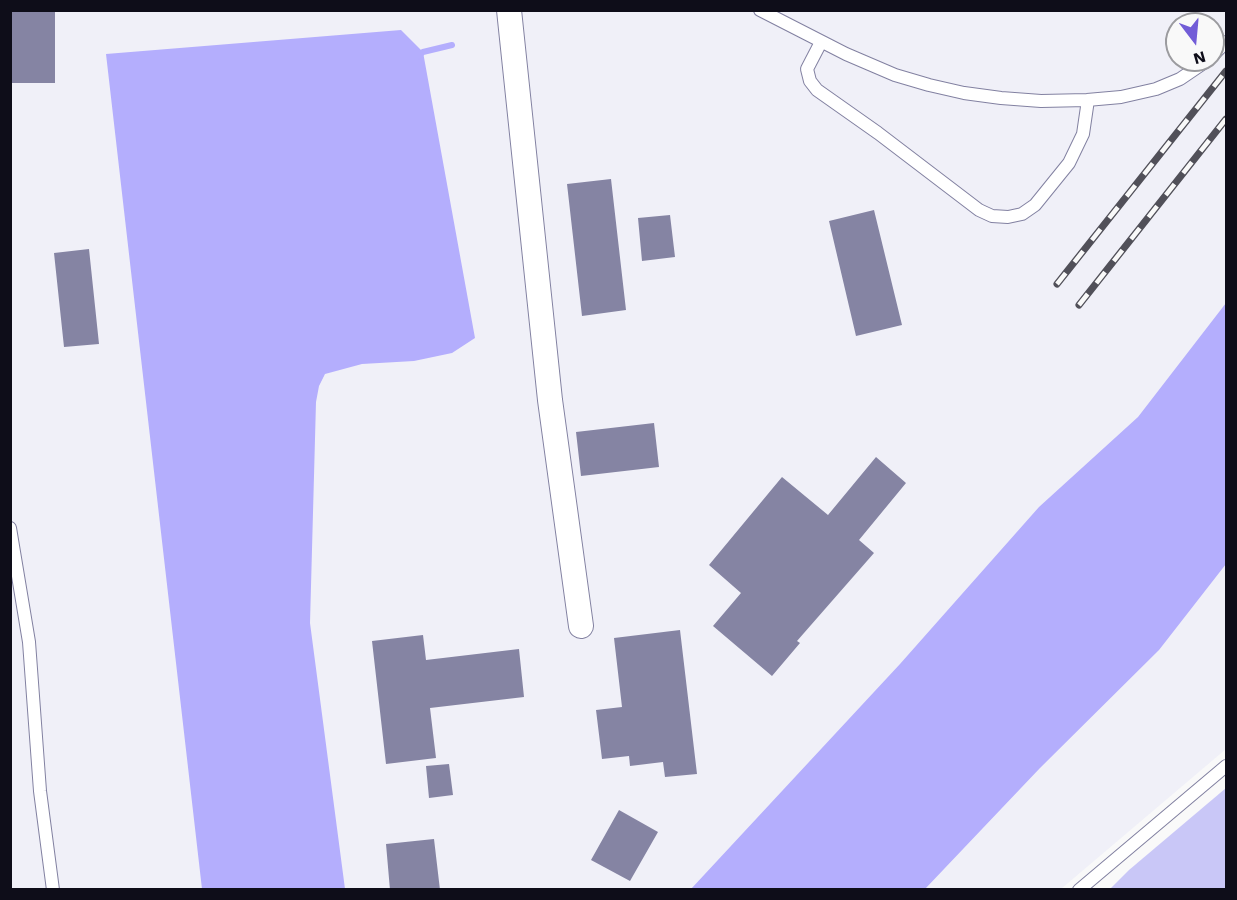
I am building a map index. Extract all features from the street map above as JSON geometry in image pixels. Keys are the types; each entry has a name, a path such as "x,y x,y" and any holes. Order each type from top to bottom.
{"street":[{"path":"509,10 547,369 581,626"}],"lane":[{"path":"760,10 821,42 895,75 964,93 1041,101 1121,97 1156,89 1190,72"},
{"path":"821,42 807,69 810,81 818,90 979,210 992,216 1008,217 1022,214 1035,205 1068,163 1083,134 1088,100"},
{"path":"10,528 29,642 40,791 52,890"},
{"path":"1078,890 1227,766"}],"shaded area":[{"path":"10,11 1226,11 1226,749 1061,889 11,889"},
{"path":"401,30 423,52 475,338 452,353 414,361 362,364 325,374 319,386 316,402 310,623 345,889 202,889 106,54"},
{"path":"1226,303 1226,564 1159,650 1040,768 925,889 691,889 900,664 1039,507 1138,417"},
{"path":"1226,788 1226,889 1110,889 1129,870"}],"building":[{"path":"10,10 55,10 55,83 10,83"},
{"path":"611,179 626,310 582,316 567,184"},
{"path":"874,210 902,325 856,336 829,221"},
{"path":"670,215 675,257 642,261 638,218"},
{"path":"89,249 99,344 64,347 54,253"},
{"path":"654,423 659,467 581,476 576,432"},
{"path":"876,457 906,483 859,540 874,553 797,641 800,643 772,676 713,626 741,593 709,565 782,477 828,515"},
{"path":"680,630 697,774 665,777 663,762 630,766 629,756 602,759 596,710 622,707 614,638"},
{"path":"423,635 426,660 519,649 524,697 430,708 436,758 386,764 372,641"},
{"path":"449,764 453,795 429,798 426,766"},
{"path":"619,810 658,832 630,881 591,860"},
{"path":"434,839 440,890 390,890 386,844"}],"waterway":[{"path":"419,56 423,52 452,45"}],"railway":[{"path":"1057,284 1226,71"},
{"path":"1079,305 1226,119"}]}
